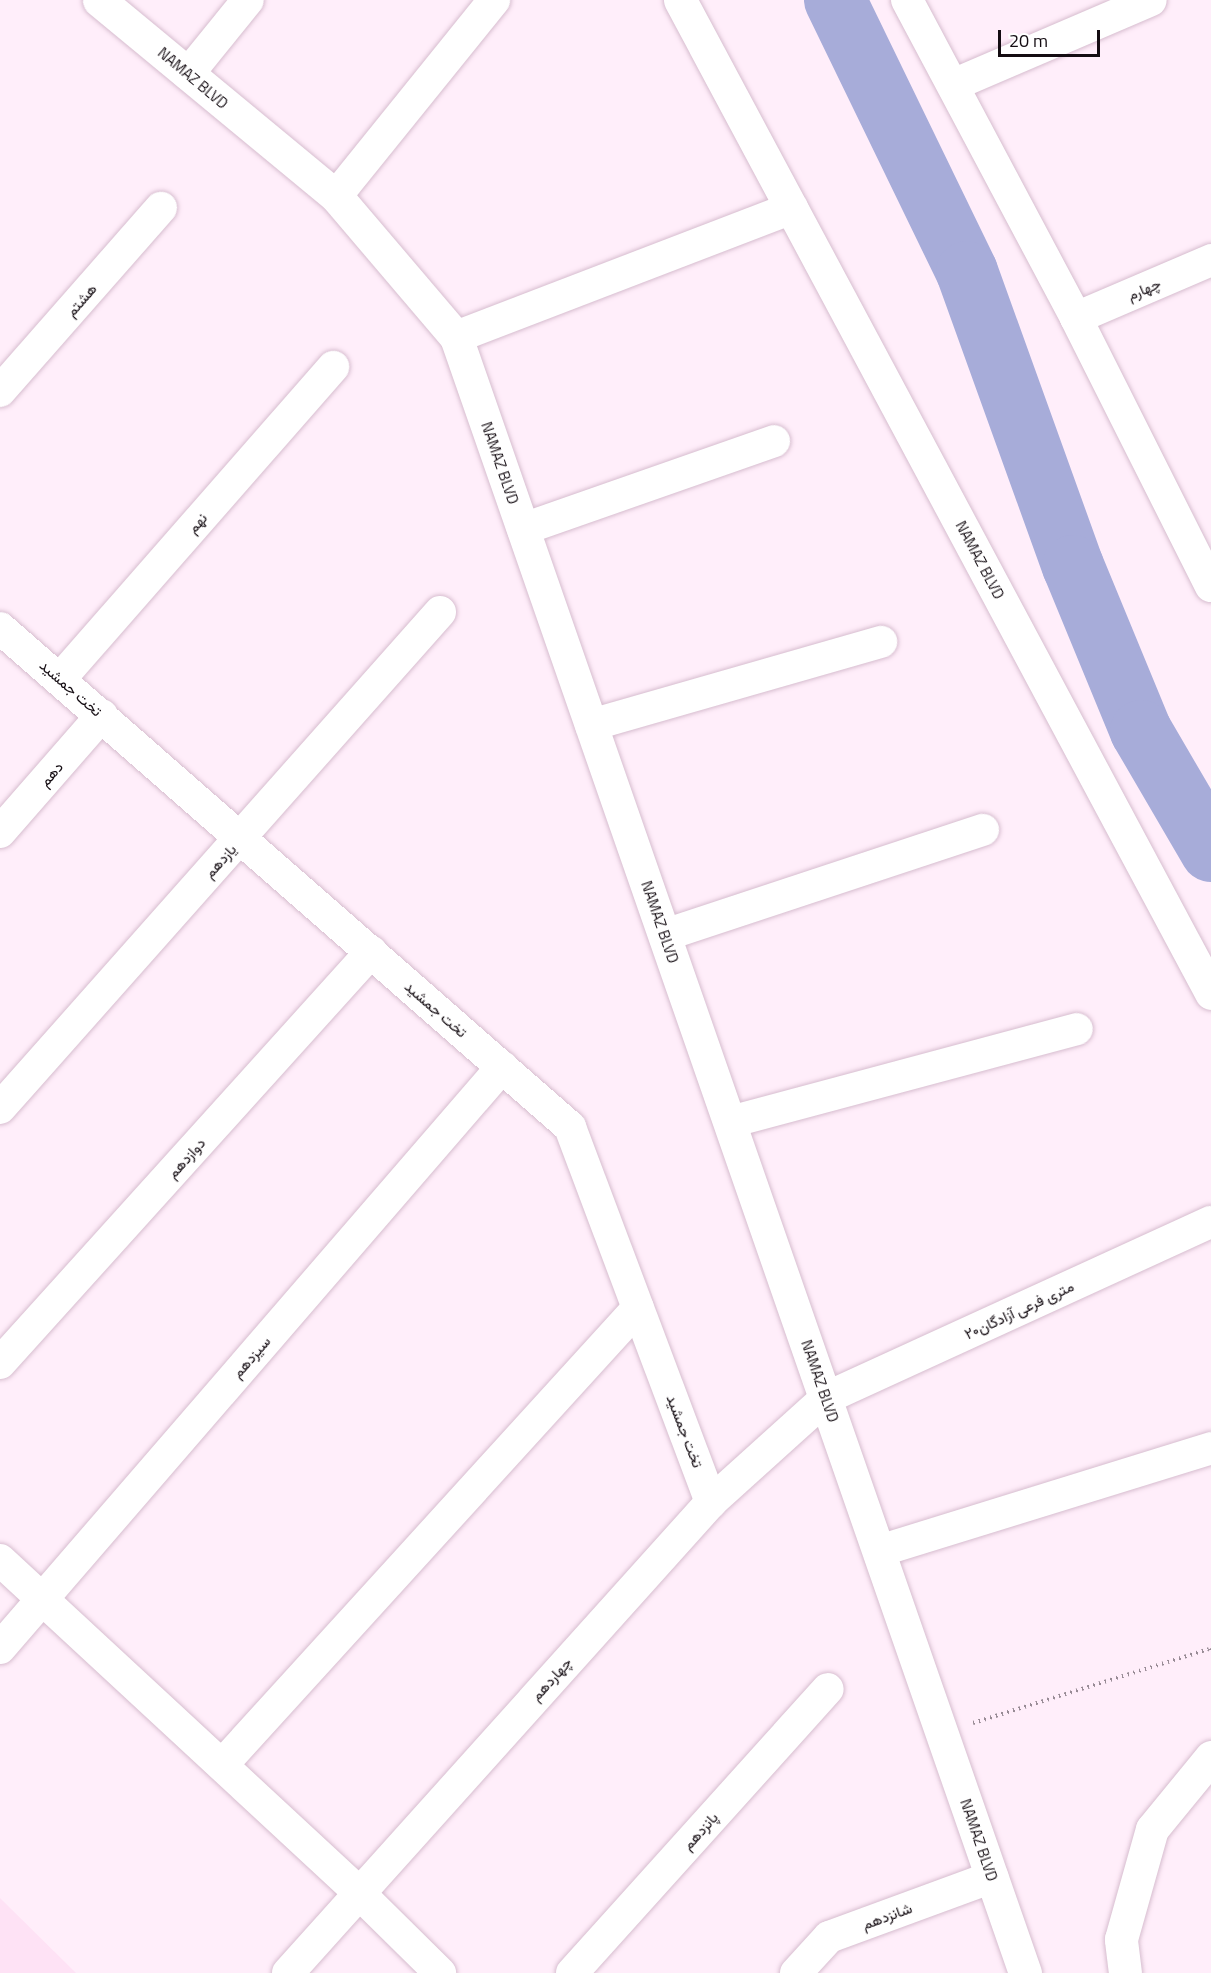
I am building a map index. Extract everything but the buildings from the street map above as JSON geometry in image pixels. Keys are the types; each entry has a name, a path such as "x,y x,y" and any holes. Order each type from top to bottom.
{"main road":[{"name":"NAMAZ BLVD","path":"99,0 336,196 456,337 1025,1973"},
{"name":"NAMAZ BLVD","path":"680,0 1211,993"},
{"path":"1125,1973 1121,1939 1152,1829 1211,1757"}],"street":[{"path":"188,74 248,0"},
{"path":"336,196 494,0"},
{"path":"907,0 1209,575"},
{"path":"952,85 1151,0"},
{"name":"هشتم","path":"0,391 161,208"},
{"path":"456,337 792,208"},
{"name":"چهارم","path":"1076,318 1211,261"},
{"name":"نهم","path":"60,679 333,367"},
{"path":"523,530 774,441"},
{"name":"یازدهم","path":"0,1108 440,612"},
{"name":"تخت جمشید","path":"0,628 570,1127 711,1502"},
{"path":"591,725 881,642"},
{"name":"دهم","path":"0,832 102,715"},
{"path":"664,935 983,830"},
{"name":"دوازدهم","path":"0,1363 371,952"},
{"path":"730,1122 1077,1029"},
{"name":"سیزدهم","path":"0,1648 502,1067"},
{"name":"۲۰متری فرعی آزادگان","path":"826,1398 1211,1222"},
{"path":"222,1765 638,1308"},
{"name":"چهاردهم","path":"288,1973 711,1502 826,1398"},
{"path":"879,1551 1211,1448"},
{"path":"0,1560 359,1893 440,1973"},
{"name":"پانزدهم","path":"572,1973 828,1689"},
{"name":"شانزدهم","path":"796,1973 829,1937 992,1877"}],"path":[{"path":"942,1732 1209,1649 1211,1653"}],"shaded area":[{"path":"0,1898 76,1973 0,1973"}],"waterway":[{"path":"835,0 967,272 1073,566 1141,731 1211,851"}]}
